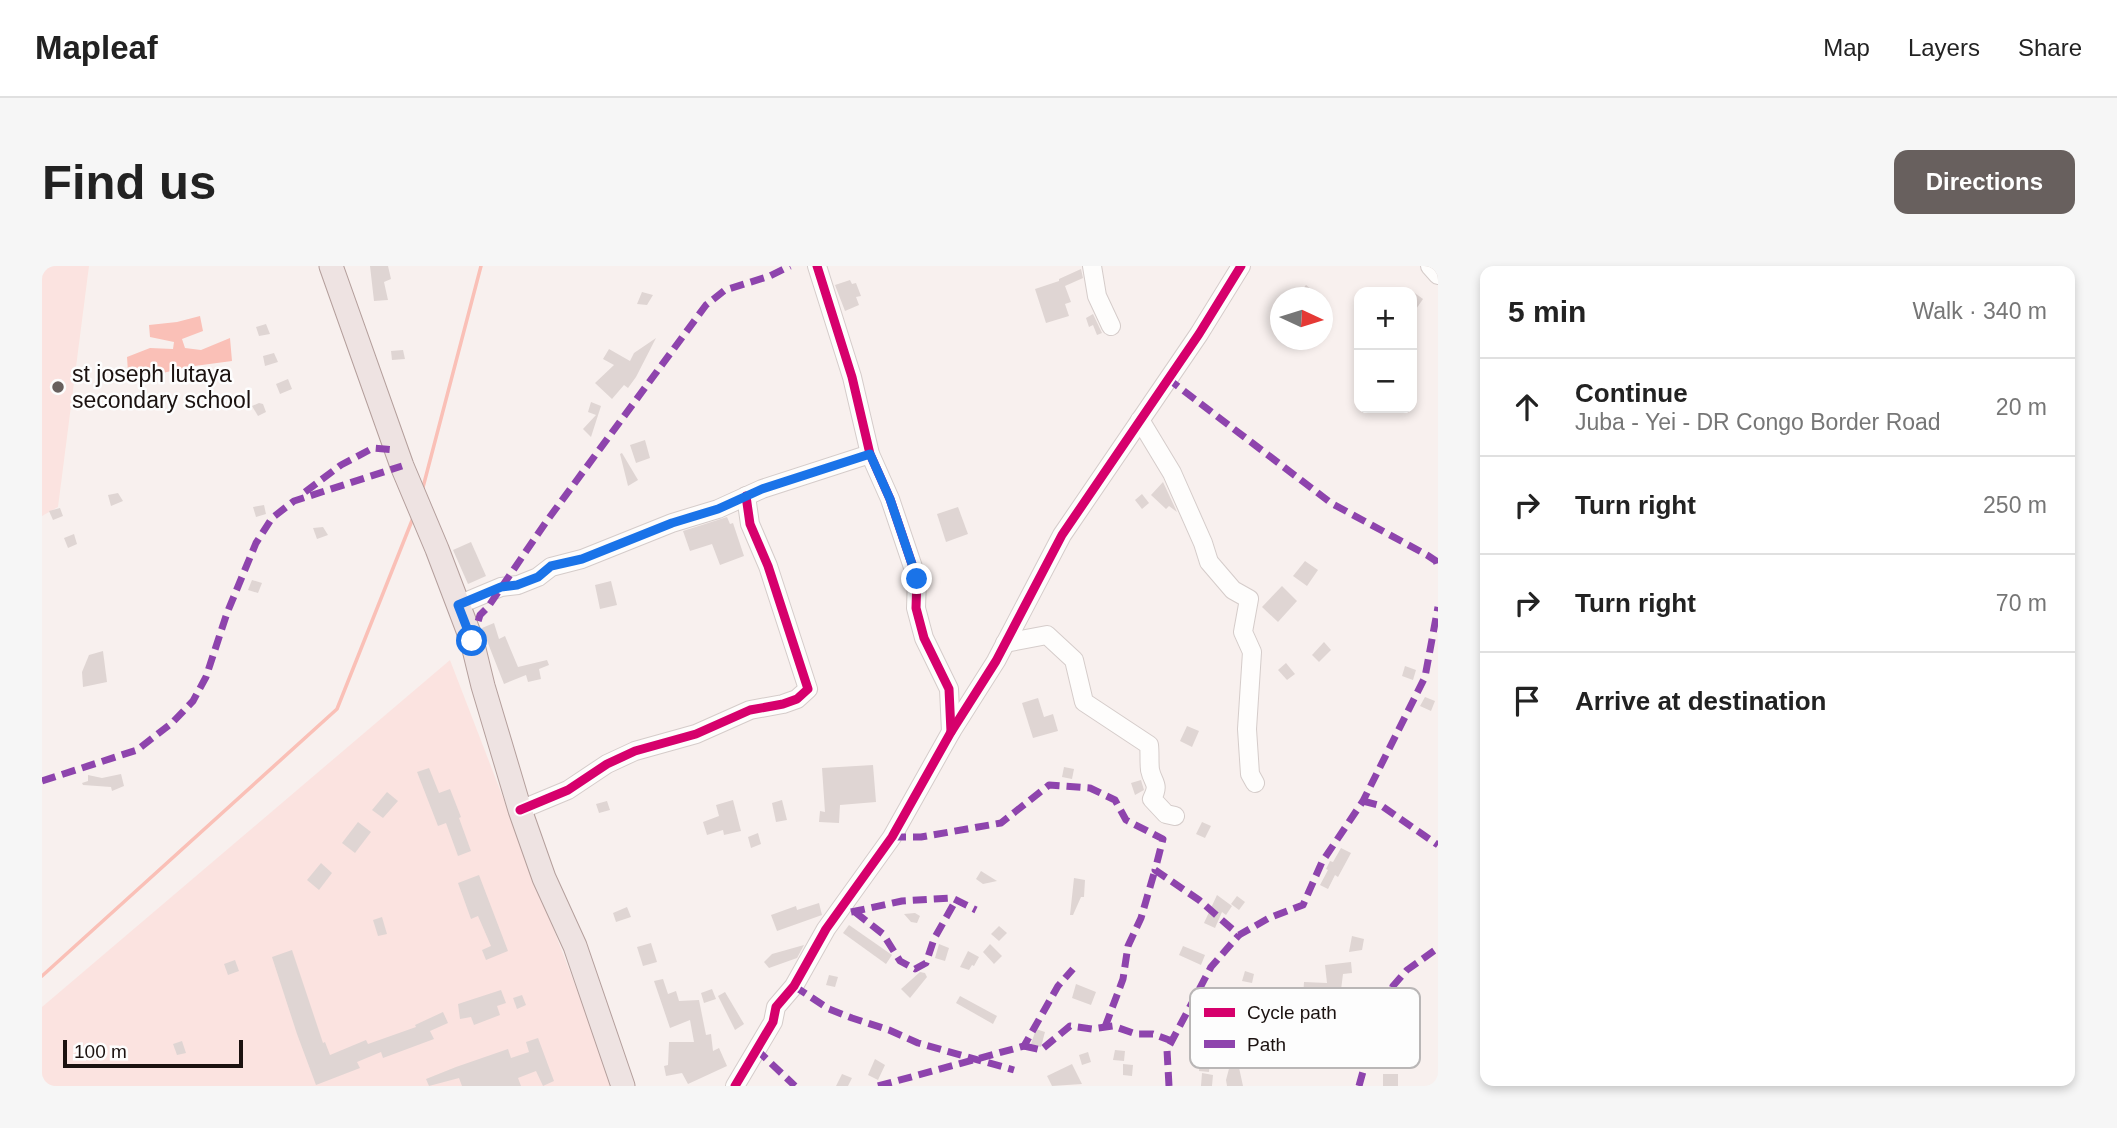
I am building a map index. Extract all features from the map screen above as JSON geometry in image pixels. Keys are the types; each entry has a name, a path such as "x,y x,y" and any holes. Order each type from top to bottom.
{"main road":[{"path":"331,266 402,466 472,641 520,810 544,878 575,946 623,1086"}],"street":[{"path":"817,266 852,377 870,454 890,499 917,579 916,608 924,638 949,689 951,732"},
{"path":"1092,266 1097,296 1111,326"},
{"path":"735,1086 774,1022 776,1007 794,986 825,929 892,837 1005,643 1062,536 1199,334 1241,266"},
{"path":"1430,266 1438,275"},
{"path":"1140,420 1172,473 1209,562 1233,590 1249,599 1243,632 1252,652 1247,729 1250,774 1255,783"},
{"path":"458,605 501,587 517,585 538,577 551,566 582,559 746,496 870,454"},
{"path":"520,810 568,790 607,764 635,751 696,734 750,710 783,704 797,699 808,690 768,566 750,524 746,496"},
{"path":"1005,643 1047,635 1073,660 1084,702 1149,745 1150,773 1156,781 1152,799 1166,814 1175,816"}],"shaded area":[{"name":"st joseph lutaya secondary school","path":"42,266 89,266 58,507 42,516"},
{"path":"200,316 203,331 182,339 185,348 201,350 230,338 232,361 187,367 155,375 128,372 127,357 150,348 173,349 174,342 150,337 149,325"},
{"path":"450,660 614,1086 42,1086 42,1007"}],"building":[{"path":"370,266 388,266 391,279 384,282 388,300 374,301"},
{"path":"1081,269 1083,278 1065,286 1071,302 1065,304 1069,316 1046,323 1035,289 1059,281"},
{"path":"850,280 852,284 856,283 861,296 856,297 859,305 845,311 835,285"},
{"path":"642,292 653,295 647,305 637,304"},
{"path":"1417,295 1423,299 1417,308"},
{"path":"1093,314 1102,333 1097,335 1093,325 1089,327 1086,318"},
{"path":"266,324 270,334 259,336 256,327"},
{"path":"656,338 628,388 624,385 612,399 595,383 614,365 603,359 609,349 630,361 634,353"},
{"path":"403,350 405,359 392,360 391,351"},
{"path":"274,353 278,362 265,366 263,356"},
{"path":"288,379 292,389 280,394 276,384"},
{"path":"591,402 601,406 591,437 583,429 596,415 588,412"},
{"path":"263,404 266,412 258,416 252,406"},
{"path":"645,440 650,458 636,463 630,445"},
{"path":"622,453 638,480 628,486 620,454"},
{"path":"1163,482 1177,512 1169,506 1166,509 1151,495"},
{"path":"118,493 123,501 111,506 108,495"},
{"path":"1142,494 1149,503 1142,509 1135,500"},
{"path":"264,505 266,514 256,517 253,507"},
{"path":"958,507 968,534 946,542 937,514"},
{"path":"60,508 63,516 53,520 49,511"},
{"path":"727,517 730,524 733,523 744,556 720,565 712,544 690,551 683,531"},
{"path":"323,527 328,535 317,539 313,528"},
{"path":"74,534 77,544 68,548 64,538"},
{"path":"471,542 486,576 468,584 453,550"},
{"path":"1305,561 1318,570 1307,586 1293,576"},
{"path":"252,580 262,583 258,593 248,590"},
{"path":"611,581 617,605 600,609 595,585"},
{"path":"1282,586 1297,601 1278,622 1262,607"},
{"path":"494,623 499,639 505,636 518,667 547,660 549,665 539,669 541,679 528,682 526,675 504,684 482,628"},
{"path":"1324,642 1331,650 1319,662 1312,655"},
{"path":"103,651 107,682 83,687 82,672 89,655"},
{"path":"1286,663 1295,674 1287,680 1278,670"},
{"path":"1405,666 1416,670 1413,680 1402,676"},
{"path":"1425,697 1435,701 1431,711 1420,706"},
{"path":"1038,698 1044,717 1053,714 1058,731 1033,738 1022,703"},
{"path":"1187,726 1199,731 1192,747 1180,741"},
{"path":"873,765 876,802 840,805 839,823 819,822 820,811 825,812 822,768"},
{"path":"1064,767 1074,769 1072,779 1062,777"},
{"path":"429,768 439,793 450,789 471,851 458,856 446,823 438,826 417,772"},
{"path":"121,774 124,786 112,791 111,787 82,783 88,781 88,775 102,778"},
{"path":"1141,780 1144,790 1135,795 1131,783"},
{"path":"387,792 398,801 383,818 372,810"},
{"path":"733,800 741,831 724,835 723,830 707,835 703,822 719,816 716,805"},
{"path":"782,800 787,820 776,822 772,803"},
{"path":"607,801 610,810 599,813 596,804"},
{"path":"358,822 371,832 355,853 342,843"},
{"path":"1202,822 1211,826 1205,838 1196,834"},
{"path":"758,833 761,844 751,848 748,837"},
{"path":"1341,848 1351,853 1328,889 1320,885 1330,861 1333,862"},
{"path":"321,863 332,873 319,890 307,880"},
{"path":"981,871 997,881 983,884 976,879"},
{"path":"479,875 508,951 486,960 482,950 491,946 478,916 471,919 458,883"},
{"path":"1074,878 1085,880 1084,897 1081,897 1073,915 1070,915"},
{"path":"1217,895 1232,906 1226,915 1222,912 1215,928 1204,923"},
{"path":"1237,896 1245,902 1239,910 1231,904"},
{"path":"819,903 822,915 777,931 771,915 796,906 797,910"},
{"path":"627,907 631,917 616,922 613,913"},
{"path":"915,913 920,916 917,923 911,922 904,914"},
{"path":"382,917 387,934 378,936 373,920"},
{"path":"849,925 892,955 886,964 843,933"},
{"path":"999,926 1007,933 999,941 991,934"},
{"path":"1352,936 1364,939 1362,950 1349,952"},
{"path":"651,943 657,962 643,966 637,947"},
{"path":"939,944 949,948 945,961 935,958"},
{"path":"990,944 1002,956 994,964 983,952"},
{"path":"804,945 797,958 769,968 764,962 772,954"},
{"path":"1183,946 1205,955 1201,965 1179,955"},
{"path":"292,950 323,1043 325,1042 330,1055 366,1040 368,1044 416,1027 415,1025 443,1012 448,1023 430,1031 434,1039 383,1058 381,1052 357,1062 360,1068 316,1085 272,957"},
{"path":"968,951 979,957 969,970 960,967"},
{"path":"235,960 239,971 228,975 224,964"},
{"path":"1351,962 1352,973 1343,974 1341,988 1304,988 1304,982 1327,983 1325,965"},
{"path":"1245,971 1254,974 1252,983 1242,981"},
{"path":"920,972 927,977 910,998 901,989"},
{"path":"829,975 838,977 835,987 826,985"},
{"path":"663,979 668,994 676,991 679,1001 699,1000 706,1035 711,1034 713,1051 719,1048 727,1066 688,1084 682,1073 666,1076 664,1066 668,1065 669,1042 694,1042 690,1020 670,1028 654,981"},
{"path":"1076,984 1096,992 1091,1005 1072,998"},
{"path":"712,989 716,999 704,1003 701,993"},
{"path":"501,990 506,1003 497,1006 500,1015 474,1025 471,1017 460,1019 458,1004"},
{"path":"725,992 744,1024 735,1030 718,996"},
{"path":"522,995 526,1005 517,1009 513,998"},
{"path":"960,996 997,1016 993,1024 956,1003"},
{"path":"1036,1029 1045,1032 1041,1047 1031,1044"},
{"path":"538,1038 554,1081 543,1086 536,1071 518,1078 521,1086 462,1086 459,1078 429,1086 426,1079 508,1049 511,1058 529,1052 526,1042"},
{"path":"182,1041 186,1053 177,1055 173,1044"},
{"path":"1115,1050 1125,1051 1124,1061 1113,1060"},
{"path":"1088,1052 1091,1062 1082,1065 1079,1055"},
{"path":"875,1059 885,1065 878,1080 868,1075"},
{"path":"1072,1064 1082,1084 1052,1086 1047,1076"},
{"path":"1123,1064 1133,1065 1132,1076 1123,1075"},
{"path":"1199,1068 1209,1068 1209,1072 1199,1071"},
{"path":"1229,1068 1239,1068 1243,1086 1227,1086"},
{"path":"1202,1073 1213,1075 1212,1086 1201,1086"},
{"path":"842,1074 852,1078 848,1086 836,1086"},
{"path":"1383,1074 1398,1074 1398,1086 1383,1086"}],"waterway":[{"path":"422,491 481,266"},
{"path":"42,976 337,709 413,518"}],"marked path":[{"path":"472,641 480,615 706,305 725,290 770,276 790,266"},
{"path":"1167,378 1331,503 1427,555 1436,561 1438,567"},
{"path":"305,492 341,465 373,448 396,450"},
{"path":"42,781 137,750 172,723 193,701 206,677 227,613 256,543 272,518 294,501 402,466"},
{"path":"892,837 921,837 1001,823 1049,785 1090,788 1115,800 1126,820 1163,839 1155,870 1199,900 1239,935 1269,918 1303,905 1322,862 1363,801 1425,677 1438,607"},
{"path":"1363,801 1382,806 1438,845"},
{"path":"1105,1027 1123,979 1128,946 1141,918 1155,870"},
{"path":"851,912 902,901 952,898 976,910"},
{"path":"855,912 883,934 900,961 915,969 926,963 934,939 956,900"},
{"path":"1200,988 1211,967 1239,935"},
{"path":"1392,988 1407,970 1438,948"},
{"path":"878,1086 1024,1046 1058,986 1073,969"},
{"path":"794,986 829,1009 852,1018 918,1043 1014,1070"},
{"path":"1169,1086 1167,1050 1190,1007"},
{"path":"1024,1046 1041,1050 1070,1026 1092,1029 1113,1026 1136,1034 1153,1034 1172,1041"},
{"path":"756,1049 795,1086"},
{"path":"1359,1086 1364,1068"}],"cycle path":[{"path":"817,266 852,377 870,454 890,499 917,579 916,608 924,638 949,689 951,732"},
{"path":"735,1086 773,1022 776,1007 794,986 826,929 892,837 951,732 996,661 1062,535 1199,334 1241,266"},
{"path":"520,810 568,790 607,764 635,751 696,734 750,710 797,699 808,689 768,566 750,524 746,496"}],"place":[{"name":"st joseph lutaya secondary school","path":"58,387"}],"route":[{"path":"472,641 458,605 501,587 517,585 538,577 551,566 582,559 672,523 718,509 762,489 870,454 890,499 917,579"}]}
